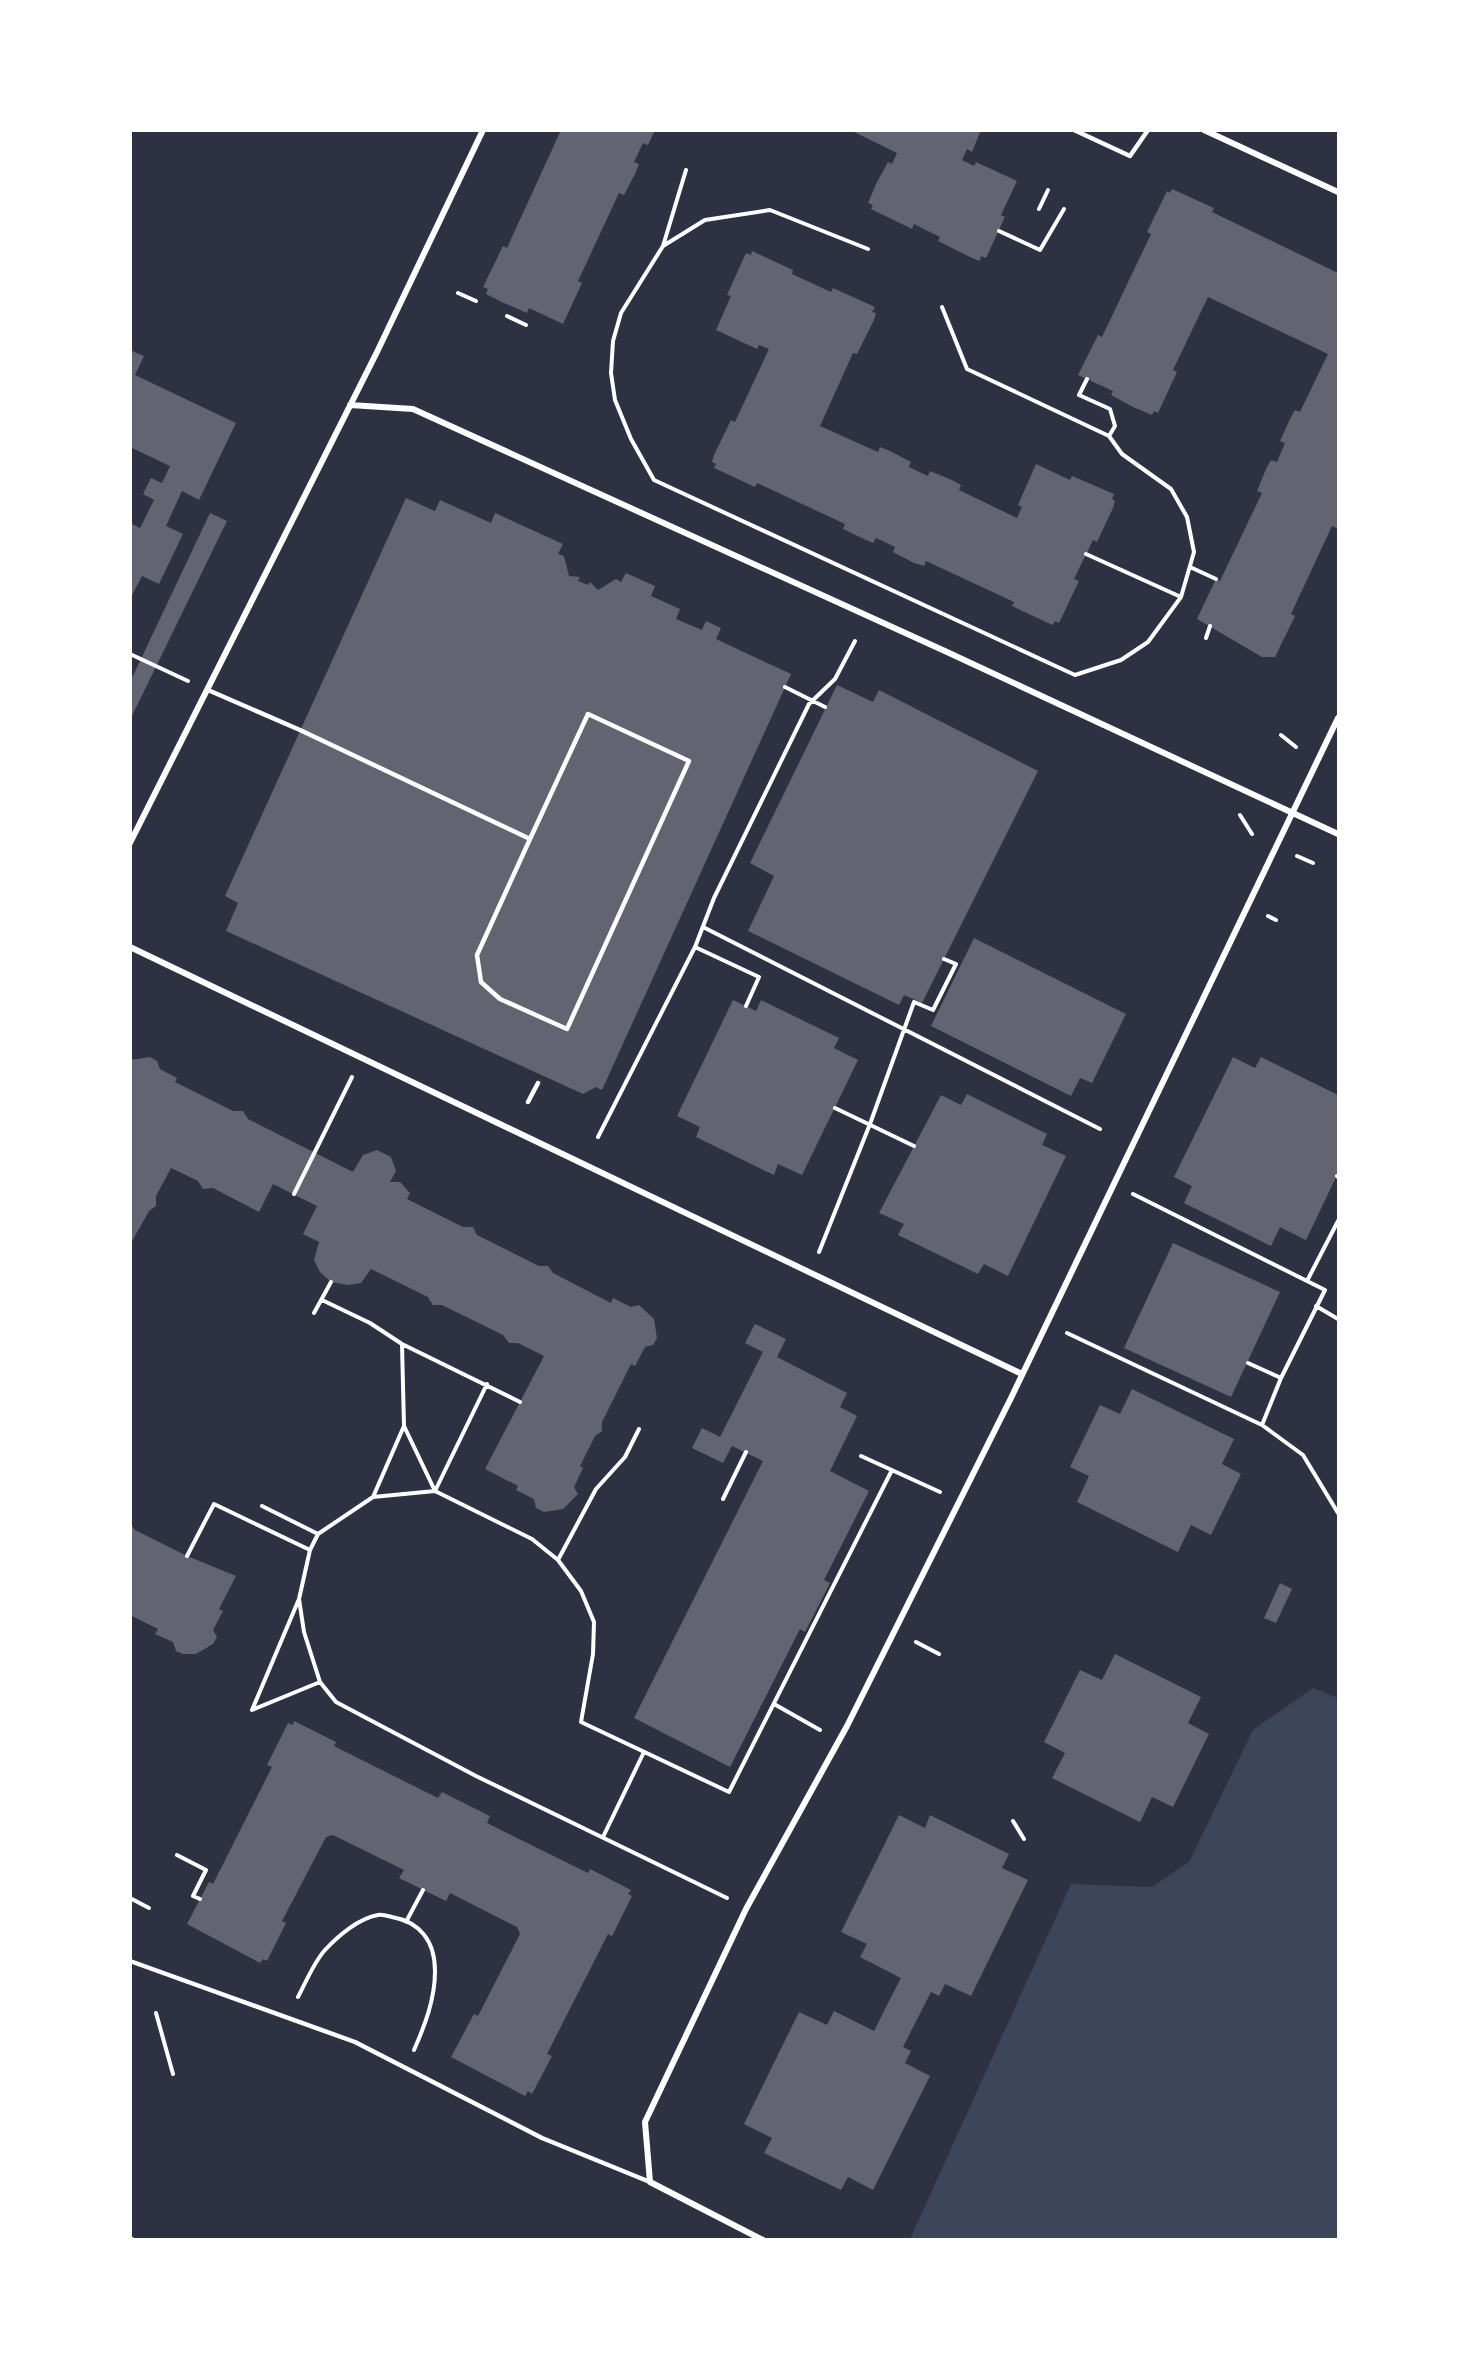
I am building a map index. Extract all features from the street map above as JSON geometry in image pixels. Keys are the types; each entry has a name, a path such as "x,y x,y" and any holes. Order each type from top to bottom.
{"street":[{"path":"130,843 350,405 483,130"},
{"path":"1204,130 1338,192"},
{"path":"350,405 413,409 1338,834"},
{"path":"764,2240 650,2182 645,2122 746,1909 847,1726 1022,1374 1338,718"},
{"path":"130,947 1022,1374"}],"lane":[{"path":"1074,130 1130,156 1148,130"},
{"path":"208,690 300,730 530,839"},
{"path":"588,714 689,761 567,1029 500,999 481,981 477,955 530,839 588,714"},
{"path":"528,1102 538,1083"},
{"path":"130,1961 355,2042 405,2070 542,2138 650,2182"}],"path":[{"path":"686,170 663,246 621,313 613,341 611,373 615,400 631,439 654,480 1076,675 1121,660 1148,642 1181,597 1194,552 1187,517 1171,489 1122,454 1109,436 967,369 942,307"},
{"path":"1039,209 1048,190"},
{"path":"999,231 1040,250 1064,209"},
{"path":"663,246 705,220 770,210 868,249"},
{"path":"458,293 476,302"},
{"path":"507,316 526,325"},
{"path":"1087,379 1079,395 1110,409 1115,426 1109,436"},
{"path":"1086,554 1181,597"},
{"path":"1190,567 1216,579"},
{"path":"1206,638 1210,626"},
{"path":"598,1137 695,947 714,898 808,704 835,679 855,641"},
{"path":"130,654 208,690"},
{"path":"785,687 825,707"},
{"path":"1281,735 1296,747"},
{"path":"1237,809 1252,834"},
{"path":"1293,855 1313,863"},
{"path":"703,927 1100,1129"},
{"path":"695,947 759,976 746,1006"},
{"path":"944,959 961,967"},
{"path":"809,1272 823,1244 870,1124 914,1002 933,1010 956,964"},
{"path":"294,1194 345,1091"},
{"path":"835,1108 914,1146"},
{"path":"1114,1185 1325,1290 1281,1378 1262,1425"},
{"path":"1307,1281 1338,1221"},
{"path":"314,1313 332,1282"},
{"path":"322,1300 369,1323 402,1344 520,1402"},
{"path":"1316,1306 1338,1319"},
{"path":"1047,1323 1262,1425 1303,1455 1338,1513"},
{"path":"402,1344 404,1426 435,1491"},
{"path":"1248,1363 1281,1378"},
{"path":"435,1491 487,1384"},
{"path":"374,1497 404,1426"},
{"path":"558,1560 596,1489 625,1457 639,1429"},
{"path":"723,1499 746,1452"},
{"path":"861,1456 930,1487"},
{"path":"320,1682 252,1710 299,1599 310,1550 318,1534 374,1497 435,1491 532,1539 558,1560 581,1591 594,1622 593,1654 581,1722 729,1792 892,1470"},
{"path":"186,1556 214,1504 310,1550"},
{"path":"262,1506 318,1534"},
{"path":"299,1599 304,1632 320,1682 336,1702 476,1776 700,1884 746,1909"},
{"path":"774,1704 814,1726"},
{"path":"603,1837 644,1752"},
{"path":"1013,1821 1024,1839"},
{"path":"177,1855 206,1870 193,1896 200,1899"},
{"path":"408,1920 423,1890"},
{"path":"130,1898 149,1908"},
{"path":"288,2016 324,1951 350,1929 380,1914 408,1920 426,1935 432,1950 435,1969 431,2005 426,2024 405,2070"},
{"path":"156,2013 173,2074"}],"shaded area":[{"path":"1313,1688 1338,1698 1338,2239 910,2239 1071,1884 1152,1887 1189,1862 1253,1730"}],"building":[{"path":"561,130 655,130 648,145 643,143 634,162 639,164 624,195 619,193 578,281 582,283 563,324 529,308 527,313 504,303 486,294 488,289 483,287 503,246 507,248"},
{"path":"850,130 981,130 972,152 967,149 962,160 974,166 976,162 1017,181 1001,215 1005,217 986,258 981,256 980,261 972,258 938,241 940,237 914,224 912,229 871,209 873,205 868,203 876,184 888,162 892,164 897,153"},
{"path":"1172,189 1214,208 1212,212 1338,273 1338,529 1332,526 1291,614 1295,616 1275,657 1262,657 1197,619 1216,579 1220,581 1262,493 1257,491 1266,469 1271,460 1277,462 1285,443 1280,441 1290,419 1295,410 1300,412 1328,354 1208,297 1173,370 1177,372 1158,413 1154,411 1152,415 1133,407 1111,395 1113,391 1078,375 1098,335 1102,337 1151,234 1147,232 1167,191 1170,193"},
{"path":"752,251 793,270 792,274 831,292 833,288 875,307 872,312 876,313 874,320 857,354 853,353 820,426 878,452 880,447 890,451 911,462 909,467 928,476 930,471 952,480 961,485 959,490 1017,518 1022,507 1018,505 1036,464 1070,480 1072,476 1114,494 1113,508 1097,542 1093,540 1074,579 1079,581 1059,623 1055,621 1053,625 1046,622 1012,606 1014,602 926,561 924,566 914,563 893,552 895,547 876,538 873,543 843,529 845,524 757,483 755,487 714,468 716,464 712,462 714,455 731,420 735,422 769,349 759,345 757,349 716,330 731,296 727,295 746,253 751,255"},
{"path":"130,350 144,356 135,375 236,423 199,500 182,491 166,526 183,534 159,584 142,576 130,599 130,523 140,528 154,500 143,494 151,478 162,483 170,466 130,447"},
{"path":"406,498 435,511 440,500 491,523 495,513 563,544 558,554 564,556 569,576 580,577 578,581 588,585 590,582 598,590 616,579 621,582 626,573 655,586 651,596 680,609 676,619 702,630 706,621 721,628 716,639 791,674 602,1090 596,1087 583,1094 226,931 238,903 225,896"},
{"path":"210,513 227,521 130,720 130,682"},
{"path":"837,685 873,702 879,690 1038,771 922,1003 904,995 899,1005 748,931 774,876 750,863"},
{"path":"974,938 1126,1014 1092,1083 1080,1078 1071,1096 931,1026"},
{"path":"733,1000 756,1011 761,1000 839,1038 834,1048 858,1060 802,1175 778,1164 774,1175 696,1137 700,1127 677,1116"},
{"path":"150,1057 157,1061 160,1069 177,1078 175,1082 233,1111 243,1111 248,1119 353,1172 363,1155 377,1150 391,1157 396,1171 390,1182 400,1182 410,1193 407,1199 463,1227 473,1227 477,1235 539,1266 548,1266 553,1273 611,1303 613,1298 631,1307 639,1305 654,1319 657,1338 653,1345 645,1347 635,1366 631,1364 602,1422 602,1431 595,1436 580,1466 583,1468 574,1487 578,1494 563,1509 544,1512 536,1508 534,1499 516,1490 518,1486 485,1469 544,1356 518,1343 509,1343 503,1335 442,1305 433,1305 428,1297 371,1269 361,1283 348,1285 331,1282 320,1272 314,1260 319,1242 303,1234 317,1206 273,1184 259,1212 213,1188 203,1189 198,1181 171,1168 156,1196 156,1206 149,1211 130,1245 130,1060"},
{"path":"1233,1057 1255,1068 1261,1057 1338,1095 1338,1173 1306,1240 1280,1227 1271,1246 1184,1203 1192,1186 1174,1177"},
{"path":"967,1094 1047,1134 1042,1145 1066,1156 1008,1276 984,1264 978,1274 898,1235 904,1224 879,1213 941,1095 961,1105"},
{"path":"1173,1243 1280,1292 1231,1397 1124,1348"},
{"path":"755,1324 786,1339 777,1357 847,1393 840,1407 857,1416 830,1471 869,1491 824,1580 830,1583 805,1632 800,1629 730,1767 634,1718 763,1461 732,1446 723,1463 692,1448 702,1428 720,1437 763,1352 745,1343"},
{"path":"1132,1389 1234,1439 1222,1464 1241,1474 1211,1535 1191,1525 1178,1552 1077,1502 1089,1476 1070,1467 1100,1405 1120,1414"},
{"path":"130,1523 135,1530 187,1556 236,1576 219,1609 223,1611 213,1630 217,1637 213,1644 196,1654 183,1654 176,1651 173,1642 155,1634 158,1629 130,1615"},
{"path":"1280,1583 1292,1589 1276,1623 1264,1618"},
{"path":"1115,1654 1201,1697 1188,1723 1209,1734 1173,1807 1152,1797 1140,1822 1052,1778 1065,1753 1044,1742 1080,1670 1102,1680"},
{"path":"294,1721 336,1742 334,1746 438,1798 442,1792 490,1816 487,1823 588,1873 590,1869 631,1890 628,1894 632,1896 612,1936 608,1934 547,2054 552,2056 532,2094 528,2091 525,2096 451,2057 474,2014 478,2016 520,1934 517,1927 450,1893 446,1901 399,1878 404,1870 333,1835 326,1837 282,1921 286,1923 267,1961 263,1959 260,1963 187,1924 209,1882 213,1884 272,1767 267,1765 288,1723 293,1725"},
{"path":"899,1815 925,1828 930,1815 1009,1854 1002,1868 1028,1880 971,1996 945,1984 939,1996 931,1992 903,2047 911,2051 905,2063 930,2076 873,2190 848,2177 841,2190 764,2153 772,2138 744,2124 799,2012 827,2025 834,2011 874,2031 901,1978 860,1957 867,1944 841,1932"}]}
